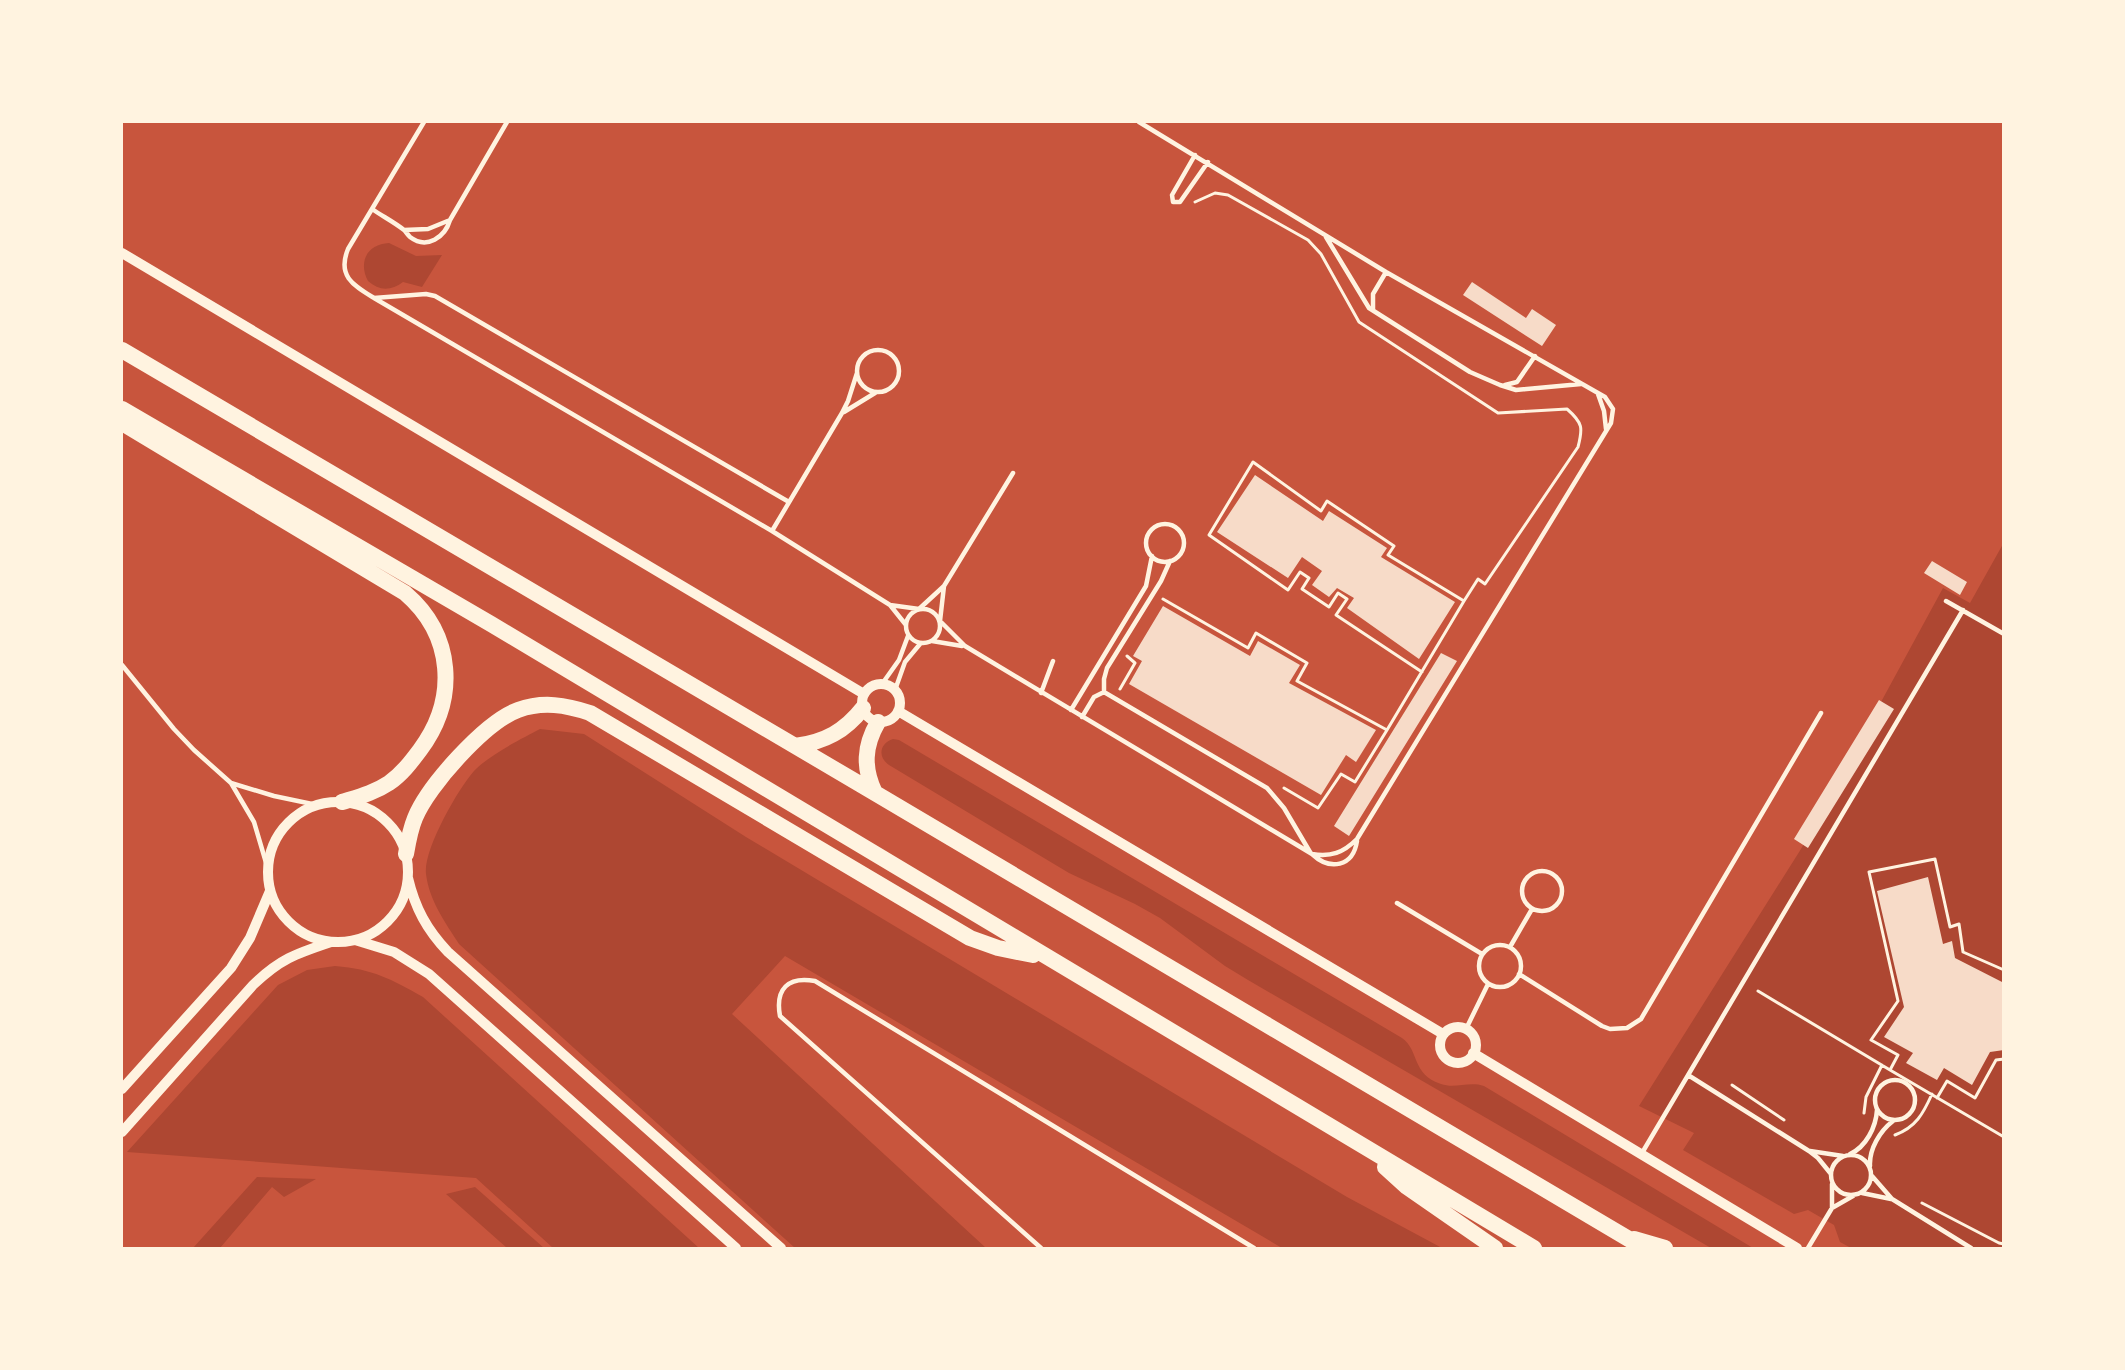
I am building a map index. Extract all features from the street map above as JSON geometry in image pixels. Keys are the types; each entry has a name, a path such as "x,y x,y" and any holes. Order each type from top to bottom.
{"highway":[{"path":"122,350 1644,1248"},
{"path":"122,409 491,624 1044,957 1534,1248"},
{"path":"122,423 405,593 428,617 439,639 445,662 442,708 435,728 408,766 389,783 367,795 342,802"},
{"path":"795,746 811,744 841,731 853,721 863,701"},
{"path":"406,854 415,818 424,801 474,741 496,722 518,710 542,704 567,705 590,713 970,938 998,948 1044,957"},
{"path":"875,793 867,770 866,757 871,732 878,722"},
{"path":"1365,1147 1407,1187 1495,1248"},
{"path":"1624,1236 1665,1248"}],"street":[{"path":"122,253 863,701 868,716 878,722 889,720 898,711 899,696 895,690 882,684 875,685 863,701"},
{"path":"898,711 1443,1034"},
{"path":"331,942 299,931 286,920 276,906 270,891 267,866 273,846 283,828 299,814 318,805 342,802 364,807 382,818 397,834 406,854 413,899 421,919 433,937 781,1248"},
{"path":"122,1132 252,985 272,967 286,958 331,942 355,940 375,932 391,917 403,899 408,878"},
{"path":"123,1087 231,968 250,938 270,891"},
{"path":"355,940 394,952 429,974 736,1248"},
{"path":"1451,1028 1466,1029 1475,1042 1473,1053 1465,1061 1448,1060 1441,1051 1443,1034 1451,1028"},
{"path":"1473,1053 1797,1248"}],"lane":[{"path":"424,122 348,249 344,259 344,269 348,279 355,287 772,531 890,605 906,625 908,636 895,690"},
{"path":"372,209 404,230 411,238 420,242 431,242 440,237 447,230 450,220 507,122"},
{"path":"1139,122 1386,272 1605,397 1613,409 1611,423 1357,839 1337,854 1324,856 1311,854"},
{"path":"1195,155 1172,195 1173,202 1180,202 1208,162"},
{"path":"404,230 428,229 450,220"},
{"path":"1325,234 1367,305 1470,372 1500,385 1523,390 1581,384"},
{"path":"1374,311 1373,294 1386,272"},
{"path":"374,298 420,294 435,296 789,502"},
{"path":"772,531 842,414 858,366 867,353 882,351 895,359 898,366 896,382 884,392 865,388 857,374"},
{"path":"1500,385 1517,382 1535,356"},
{"path":"842,414 876,392"},
{"path":"1598,394 1604,411 1606,429"},
{"path":"906,625 910,615 944,586 1013,473"},
{"path":"1170,525 1181,533 1184,547 1177,558 1170,561 1160,561 1152,556 1146,543 1151,530 1157,526 1170,525"},
{"path":"1071,710 1146,586 1152,556"},
{"path":"1104,692 1107,668 1161,581 1170,561"},
{"path":"932,641 939,633 944,586"},
{"path":"1946,601 2004,634"},
{"path":"890,605 932,611 965,646 1311,854 1319,861 1329,865 1340,864 1355,850 1357,839"},
{"path":"1642,1154 1963,610"},
{"path":"908,636 920,644"},
{"path":"882,684 920,644 932,641 965,646"},
{"path":"1041,693 1053,661"},
{"path":"122,665 174,729 231,783 254,822 267,866"},
{"path":"1104,692 1267,788 1284,808 1311,854"},
{"path":"1082,717 1094,697 1104,692"},
{"path":"1519,974 1602,1026 1619,1029 1634,1024 1641,1018 1821,713"},
{"path":"231,783 274,796 318,805"},
{"path":"1539,872 1552,874 1561,885 1561,898 1557,904 1546,911 1532,909 1523,898 1523,885 1532,874 1539,872"},
{"path":"1397,903 1482,954"},
{"path":"1510,947 1532,909"},
{"path":"1495,945 1510,947 1520,959 1519,974 1515,980 1503,987 1488,984 1479,974 1479,960 1482,954 1495,945"},
{"path":"1041,1248 780,1016 777,1004 781,992 790,983 802,979 815,981 1254,1248"},
{"path":"1466,1029 1488,984"},
{"path":"1688,1075 1818,1158 1831,1174 1832,1208"},
{"path":"1850,1155 1863,1145 1874,1127 1877,1110 1876,1095 1879,1088 1892,1080 1907,1083 1916,1096 1916,1104 1908,1117 1893,1121 1882,1131 1872,1151 1870,1183 1862,1193"},
{"path":"1877,1110 1884,1117 1893,1121"},
{"path":"1809,1151 1862,1157 1870,1166"},
{"path":"1831,1174 1837,1161 1843,1156"},
{"path":"1872,1176 1892,1199 1971,1248"},
{"path":"1832,1181 1841,1193 1848,1196 1862,1193 1892,1199"},
{"path":"1808,1248 1832,1208 1855,1195"}],"path":[{"path":"1193,204 1215,193 1228,195 1308,240 1321,254 1359,322 1498,413 1567,409 1578,418 1583,430 1578,447 1485,584 1479,579 1464,601 1355,782 1341,774 1318,808 1278,785"},
{"path":"1422,672 1336,615 1347,599 1338,593 1329,607 1302,589 1309,578 1300,572 1288,590 1209,535 1253,462 1321,511 1327,501 1394,546 1388,555 1464,601"},
{"path":"1161,598 1248,648 1256,633 1307,663 1297,681 1387,730"},
{"path":"1118,693 1135,663 1126,658 1132,648"},
{"path":"1890,1070 1899,1055 1871,1040 1898,1000 1869,872 1935,859 1950,927 1959,924 1963,952 2004,970"},
{"path":"1758,991 2004,1137"},
{"path":"1937,1098 1947,1081 1976,1098 1996,1060 2004,1059"},
{"path":"1864,1116 1866,1097 1882,1065"},
{"path":"1732,1085 1786,1121"},
{"path":"1892,1136 1916,1123 1924,1113 1932,1095"},
{"path":"1920,1201 2004,1244"}],"shaded area":[{"path":"389,243 416,256 442,255 422,287 403,282 385,289 376,287 368,281 364,267 366,255 375,247"},
{"path":"2003,544 2003,1248 1851,1248 1840,1242 1834,1225 1808,1210 1794,1214 1683,1150 1694,1133 1639,1106 1801,849 1943,588 1970,603"},
{"path":"540,729 584,734 746,837 1347,1197 1442,1248 1282,1248 785,956 732,1014 986,1248 795,1248 459,944 434,902 426,874 427,863 443,820 459,791 474,771 488,759"},
{"path":"893,739 899,740 1402,1038 1408,1043 1420,1068 1431,1080 1452,1086 1473,1084 1484,1086 1753,1248 1711,1248 1248,980 1225,966 1160,918 1069,873 889,765 883,758 882,750 885,744"},
{"path":"335,966 381,976 423,997 699,1248 553,1248 476,1178 127,1152 278,985 307,970"},
{"path":"257,1177 316,1179 284,1197 272,1187 220,1248 193,1248"},
{"path":"475,1187 544,1248 507,1248 446,1194"}],"building":[{"path":"1472,282 1526,318 1532,309 1556,325 1542,346 1463,295"},
{"path":"1255,475 1323,521 1329,511 1387,548 1381,557 1455,602 1419,659 1347,608 1354,598 1337,588 1329,597 1312,585 1322,571 1302,557 1288,578 1217,532"},
{"path":"1932,561 1967,582 1960,595 1924,573"},
{"path":"1163,606 1250,656 1258,641 1300,665 1289,683 1376,730 1356,762 1346,755 1321,795 1129,684 1142,661 1133,656"},
{"path":"1441,653 1457,661 1349,836 1334,826"},
{"path":"1879,700 1894,709 1808,848 1794,839"},
{"path":"1928,877 1943,944 1952,941 1955,958 2004,983 2004,1050 1990,1052 1972,1085 1944,1068 1937,1080 1906,1063 1913,1053 1884,1037 1904,1007 1877,891"}]}
